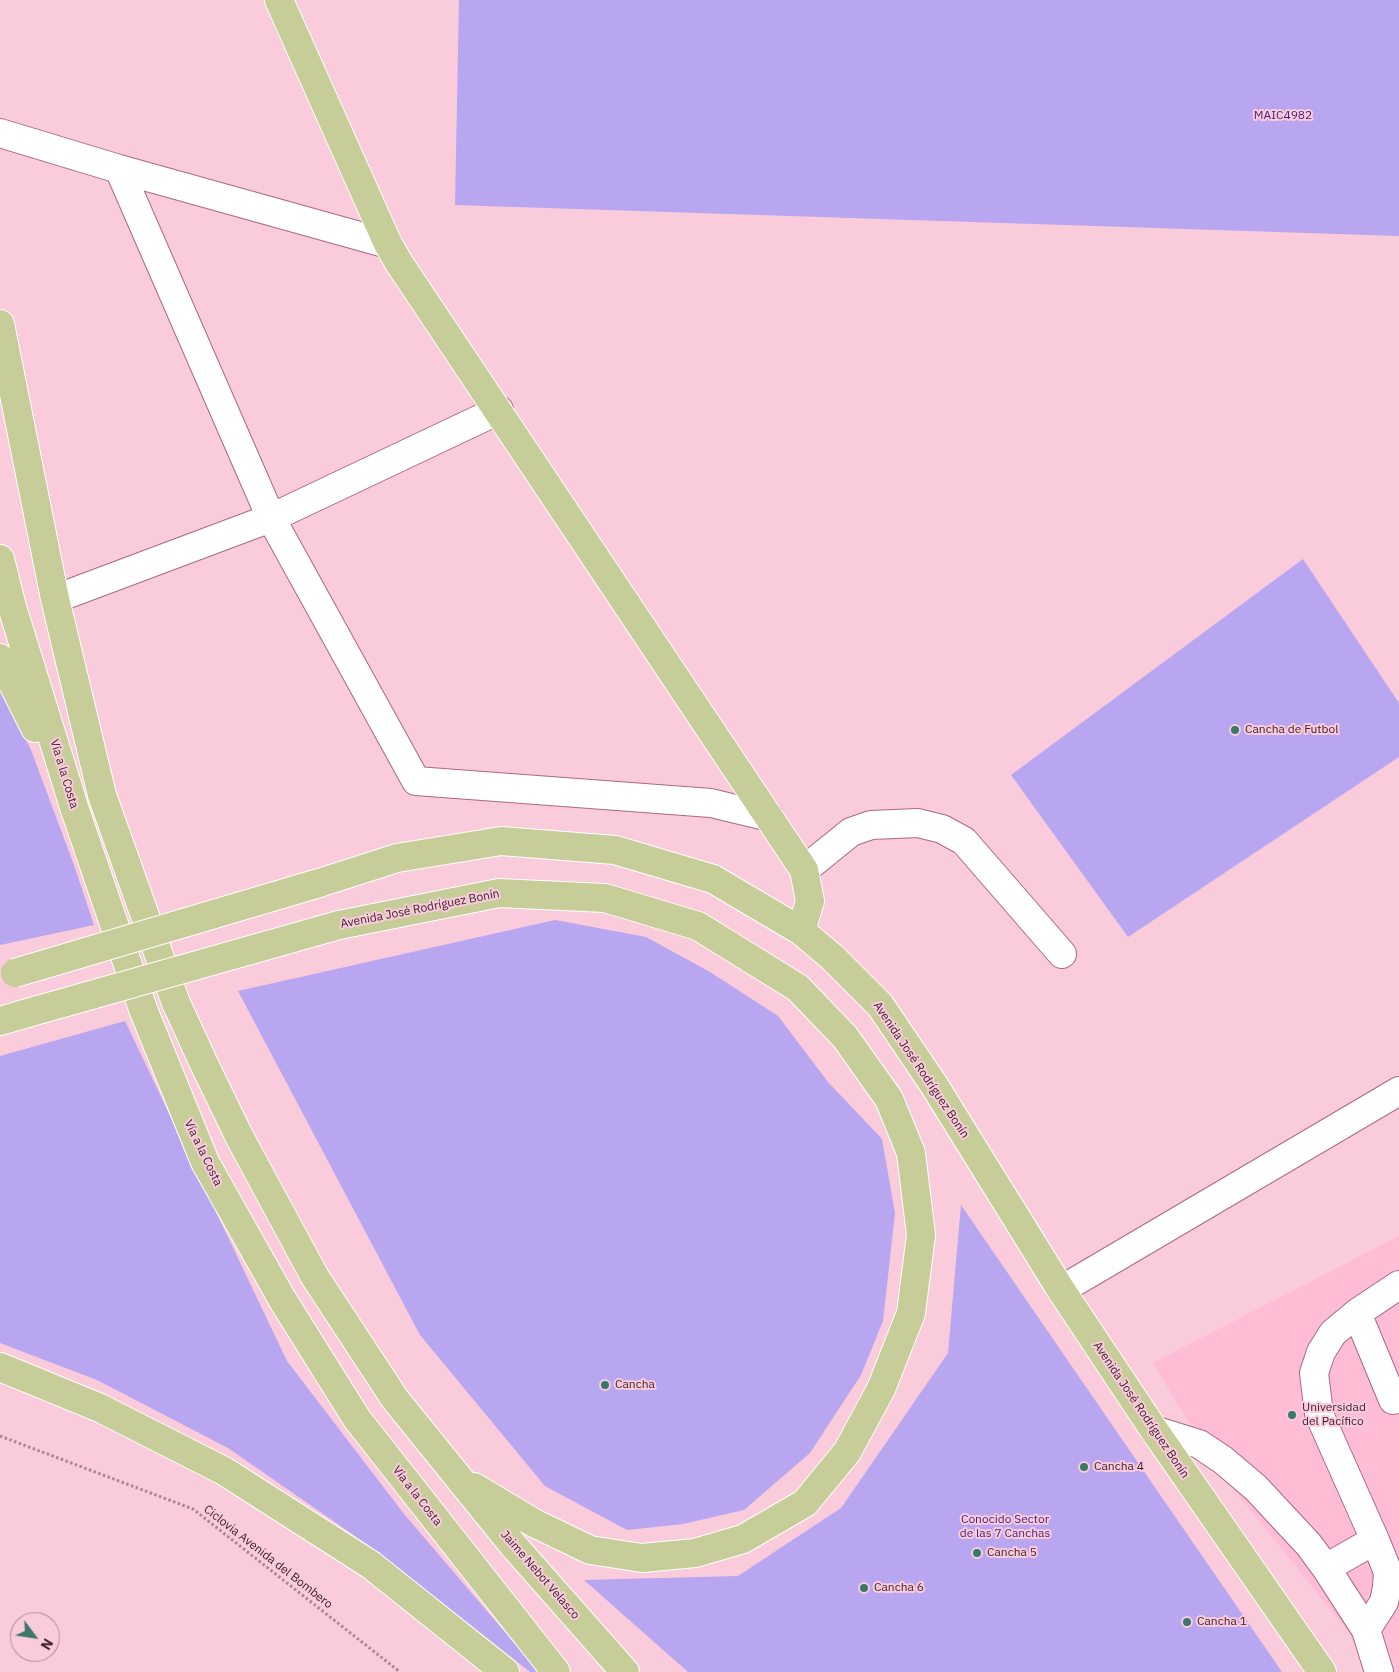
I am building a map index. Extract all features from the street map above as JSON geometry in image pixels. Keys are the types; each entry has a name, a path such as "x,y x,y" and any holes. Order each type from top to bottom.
{"main road":[{"path":"279,0 388,244 804,870 810,901 801,931"},
{"path":"0,324 55,599 102,795 176,1003 240,1138 315,1277 395,1399 456,1476"},
{"name":"Vía a la Costa","path":"0,559 12,607 74,807 143,1009 204,1162 282,1299 357,1419 556,1672"},
{"path":"0,658 74,807"},
{"name":"Avenida José Rodríguez Bonín","path":"8,976 398,858 501,841 615,850 713,879 801,931 832,957 880,1005 934,1085 1061,1290 1154,1430 1322,1672"},
{"name":"Avenida José Rodríguez Bonín","path":"12,1017 340,925 499,893 605,898 698,926 798,988 845,1037 889,1100 911,1153 921,1235 911,1313 881,1389 847,1452 805,1503 743,1539 695,1553 642,1558 590,1550 534,1523 456,1476"},
{"path":"0,1367 100,1408 224,1471 371,1565 505,1672"},
{"name":"Jaime Nebot Velasco","path":"456,1476 513,1545 626,1672"}],"street":[{"path":"0,133 388,244"},
{"path":"119,168 271,518 416,781 711,803 769,816"},
{"path":"55,599 271,518 499,410"},
{"path":"804,870 851,832 871,825 918,823 942,829 964,841 1062,954"},
{"path":"1061,1290 1399,1091"},
{"path":"1366,1630 1384,1602 1388,1572 1319,1414 1314,1373 1321,1352 1333,1333 1356,1313 1399,1285"},
{"path":"1356,1313 1393,1400"},
{"path":"1154,1430 1199,1444 1223,1460 1256,1488 1309,1546 1326,1568 1366,1630 1379,1672"},
{"path":"1326,1568 1375,1540"}],"path":[{"name":"Ciclovia Avenida del Bombero","path":"0,1436 193,1510 400,1672"}],"shaded area":[{"name":"Universidad del Pacífico","path":"1399,1236 1399,1672 1364,1672 1350,1634 1215,1466 1153,1363"}],"green space":[{"name":"MAIC4982","path":"459,0 1399,0 1399,236 455,205"},
{"name":"Cancha de Futbol","path":"1303,559 1399,703 1399,757 1128,937 1011,775"},
{"path":"0,689 31,750 74,865 94,925 0,945"},
{"path":"555,920 646,937 710,972 778,1016 828,1082 882,1139 895,1213 883,1321 861,1375 810,1453 744,1510 683,1524 627,1530 545,1486 420,1335 238,991"},
{"path":"125,1021 287,1361 404,1514 539,1672 530,1672 378,1552 228,1448 97,1380 0,1343 0,1056"},
{"name":"Conocido Sector de las 7 Canchas","path":"961,1205 1282,1672 688,1672 584,1580 738,1576 841,1508 948,1353"}],"place":[{"name":"Cancha de Futbol","path":"1235,730"},
{"name":"Cancha","path":"605,1385"},
{"name":"Universidad del Pacífico","path":"1292,1415"},
{"name":"Cancha 4","path":"1084,1467"},
{"name":"Cancha 5","path":"977,1553"},
{"name":"Cancha 6","path":"864,1588"},
{"name":"Cancha 1","path":"1187,1622"}]}
